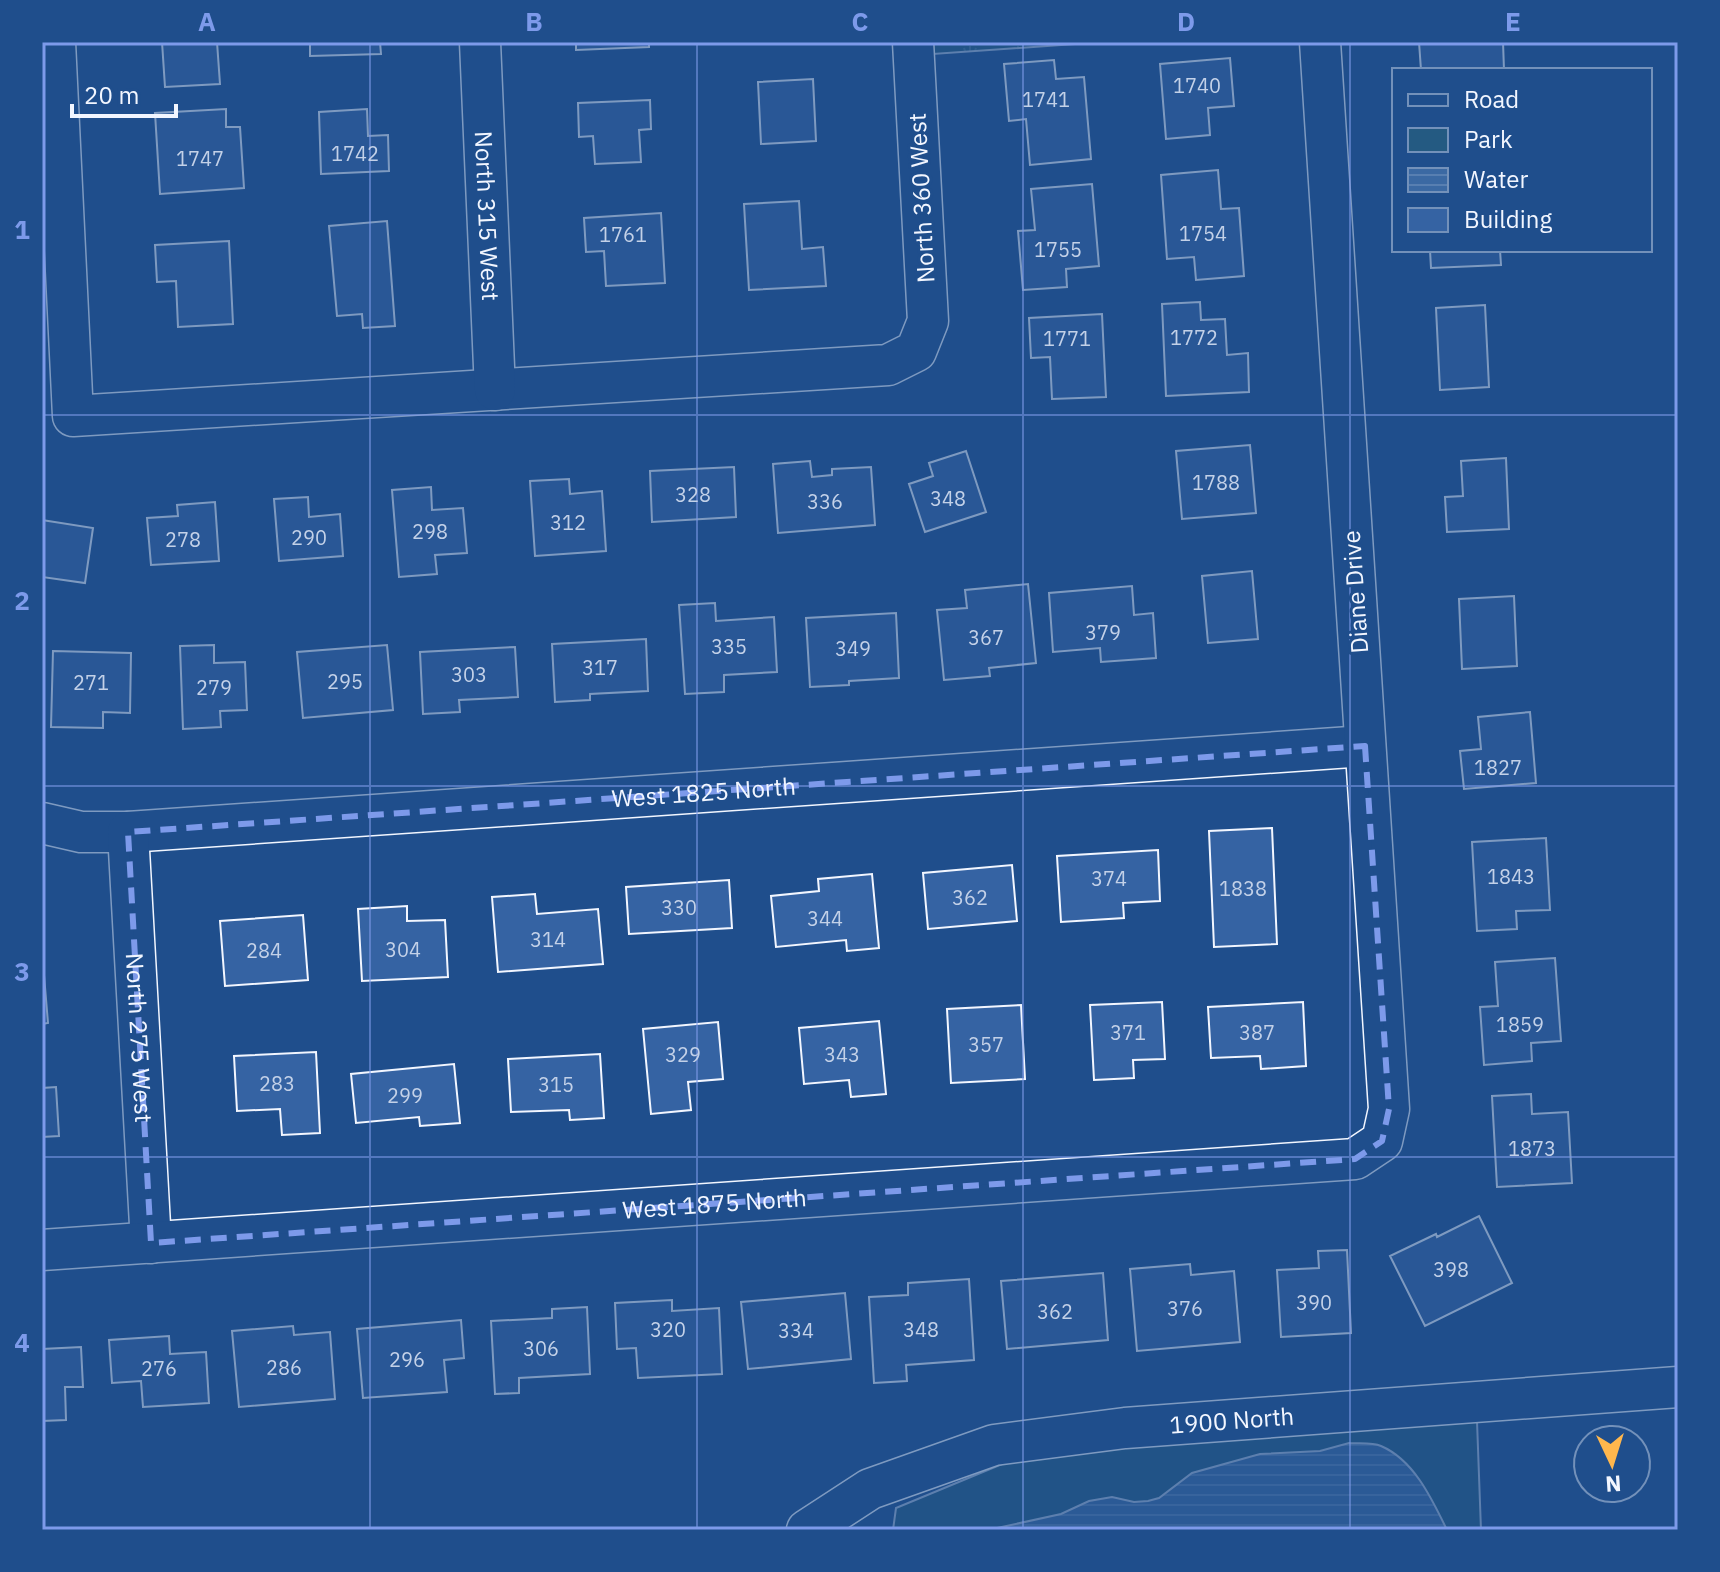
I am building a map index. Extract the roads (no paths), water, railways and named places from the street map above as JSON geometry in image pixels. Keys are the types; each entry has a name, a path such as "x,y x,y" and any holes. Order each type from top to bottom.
{"street":[{"path":"55,42 73,416 495,390"},
{"name":"North 315 West","path":"480,42 495,390"},
{"name":"North 360 West","path":"495,390 888,365 916,351 928,321 913,42"},
{"name":"Diane Drive","path":"1320,42 1389,1109 1382,1141"},
{"name":"West 1825 North","path":"42,823 81,832 128,832 1365,746"},
{"name":"North 275 West","path":"128,832 151,1243"},
{"name":"West 1875 North","path":"42,1250 1355,1159 1382,1141"},
{"name":"1900 North","path":"807,1530 870,1489 994,1445 1125,1428 1678,1387"}],"water":[{"path":"1349,1443 1377,1445 1393,1452 1421,1482 1447,1530 988,1530 1061,1514 1089,1501 1112,1497 1134,1502 1159,1498 1192,1473 1260,1454 1320,1451"}]}
